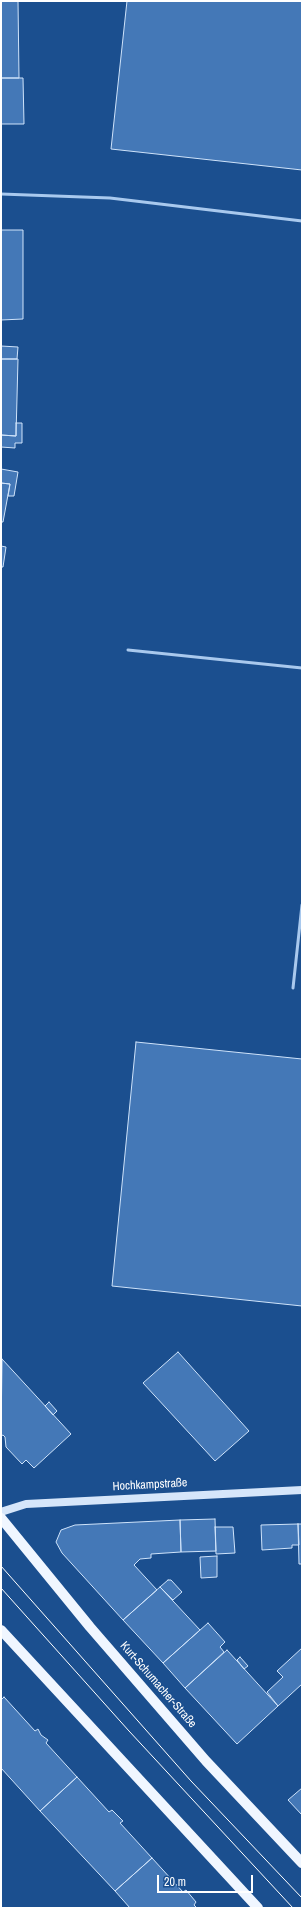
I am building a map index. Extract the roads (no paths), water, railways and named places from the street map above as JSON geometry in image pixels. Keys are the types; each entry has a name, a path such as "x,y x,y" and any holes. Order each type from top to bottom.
{"main road":[{"name":"Kurt-Schumacher-Straße","path":"1,1518 90,1627 206,1761 302,1863"},
{"path":"1,1630 258,1908"}],"street":[{"name":"Hochkampstraße","path":"1,1512 26,1504 302,1490"}],"lane":[{"path":"1,194 110,198 302,221"},
{"path":"128,650 302,668"},
{"path":"293,988 302,905"}],"tram line":[{"path":"1,1566 191,1781 302,1898"},
{"path":"1,1588 129,1731 293,1908"}]}
